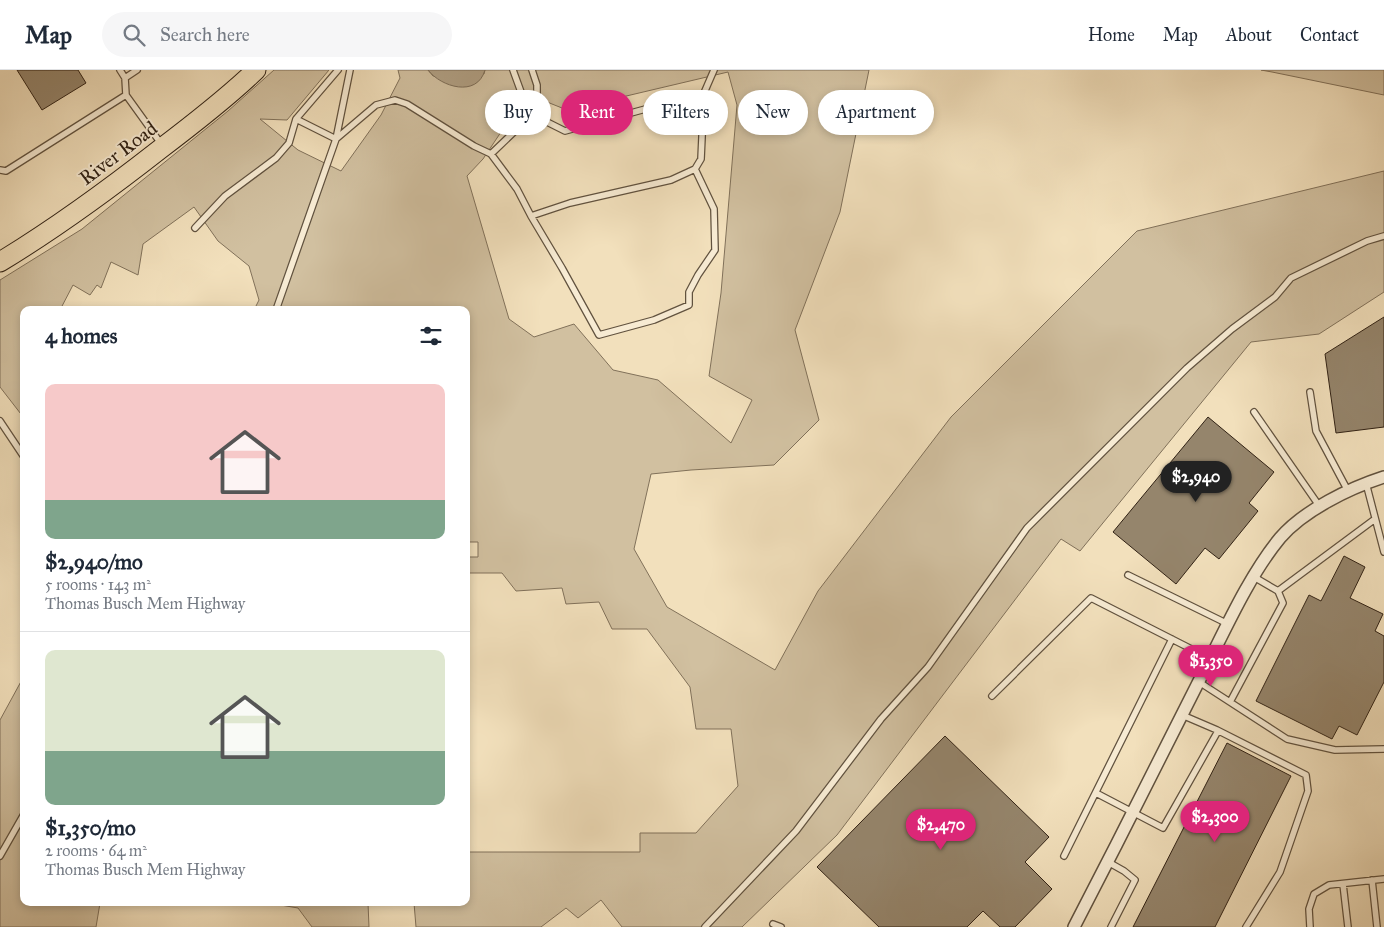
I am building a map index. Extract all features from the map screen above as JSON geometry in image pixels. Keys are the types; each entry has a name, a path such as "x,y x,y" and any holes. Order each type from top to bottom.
{"main road":[{"name":"River Road","path":"0,262 42,236 122,179 256,70"}],"street":[{"path":"1074,927 1228,624 1262,562 1282,537 1307,516 1348,490 1384,477"}],"lane":[{"path":"120,70 125,78 126,96 163,147"},
{"path":"125,78 137,70"},
{"path":"196,228 225,196 276,158 289,143 296,119 338,70"},
{"path":"277,306 336,139 350,70"},
{"path":"513,70 520,90"},
{"path":"532,70 537,90"},
{"path":"705,90 714,70"},
{"path":"0,170 6,171 126,96"},
{"path":"336,139 376,105 395,100 407,104 474,146 491,154 517,189 599,335 654,320 689,305 689,292 715,250 714,209 695,169"},
{"path":"551,124 565,132 643,110"},
{"path":"296,119 336,139"},
{"path":"491,154 511,135"},
{"path":"531,216 570,203 671,180 695,169 700,159 701,135"},
{"path":"705,927 796,831 881,719 928,667 1027,528 1187,368 1232,329 1275,297 1291,278 1367,241 1384,236"},
{"path":"1310,392 1316,431 1348,490"},
{"path":"1254,412 1320,507"},
{"path":"0,421 20,451"},
{"path":"1366,483 1384,552"},
{"path":"1278,591 1375,519"},
{"path":"1128,575 1228,624"},
{"path":"1230,702 1283,603 1278,591 1254,577"},
{"path":"992,696 1091,598 1210,659"},
{"path":"1064,856 1172,639"},
{"path":"1199,682 1287,739 1335,750 1384,749"},
{"path":"1182,715 1306,775 1308,791 1280,872 1246,927"},
{"path":"1096,793 1163,828 1218,731"},
{"path":"0,856 20,821"},
{"path":"1108,862 1124,871 1134,880 1111,927"},
{"path":"1310,927 1309,909 1314,894 1329,885 1384,879"},
{"path":"1372,880 1377,927"},
{"path":"1343,884 1348,927"},
{"path":"773,924 781,927"}],"shaded area":[{"path":"274,70 329,70 287,120 260,119 298,150 341,171 381,115 400,78 398,70 428,70 433,76 484,74 485,70 869,70 865,90 818,90 818,135 856,135 840,212 795,330 819,420 774,465 651,474 634,549 667,607 775,670 818,591 951,417 1137,231 1384,171 1384,292 1319,334 1251,342 1080,551 1061,539 837,835 742,927 622,927 601,900 578,918 566,908 541,927 416,927 414,906 470,906 470,852 640,852 640,833 696,833 738,786 731,729 696,729 690,687 647,629 612,629 599,602 566,604 562,588 516,591 502,573 470,573 470,557 478,557 478,542 470,542 470,306 256,306 259,300 249,266 218,241 194,207 143,244 138,275 111,262 101,288 97,285 90,295 73,285 62,306 20,306 20,413 0,387 0,280 82,229 228,111","holes":["728,72 737,105 721,293 709,376 752,400 731,443 658,380 613,370 574,324 534,337 509,319 467,176 483,159 499,135 485,135 485,90 551,90 551,104 561,108 561,90 633,90 633,94 643,92 643,90 652,90"]},
{"path":"428,70 485,70 481,79 475,84 467,87 458,87 441,81"},
{"path":"1261,70 1384,70 1384,95 1272,72"},
{"path":"20,683 20,906 100,906 96,927 0,927 0,720"},
{"path":"286,906 368,906 369,927 312,927 298,908"}],"building":[{"path":"17,70 78,70 86,83 42,110"},
{"path":"1384,317 1384,427 1336,433 1325,354"},
{"path":"1208,417 1274,472 1249,503 1258,511 1219,559 1205,548 1176,584 1113,532"},
{"path":"1344,556 1365,567 1350,598 1383,614 1375,631 1384,636 1384,682 1357,735 1339,726 1332,739 1256,701 1309,595 1321,601"},
{"path":"945,736 1049,837 1025,862 1052,889 1015,927 1000,927 983,911 967,927 879,927 817,867"},
{"path":"1227,743 1291,776 1215,927 1133,927"}]}
